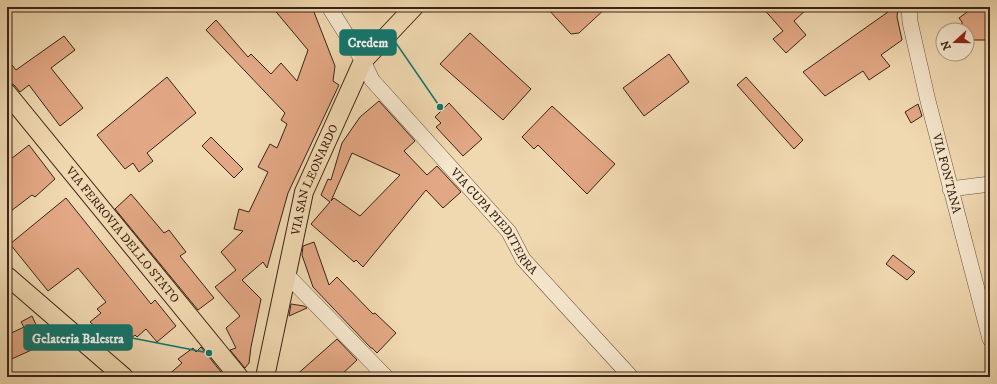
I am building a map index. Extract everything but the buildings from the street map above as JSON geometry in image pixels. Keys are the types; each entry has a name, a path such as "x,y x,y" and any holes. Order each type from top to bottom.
{"main road":[{"name":"VIA SAN LEONARDO","path":"265,377 304,192 363,61 414,7"},
{"name":"VIA FERROVIA DELLO STATO","path":"7,93 239,377"},
{"path":"7,276 124,377"}],"street":[{"name":"VIA CUPA PIEDITERRA","path":"329,7 363,61 372,80 508,232 523,258 631,377"},
{"name":"VIA FONTANA","path":"909,7 910,22 950,189 990,339"},
{"path":"950,189 990,184"},
{"path":"287,275 386,377"}],"place":[{"name":"Credem","path":"440,107"},
{"name":"Gelateria Balestra","path":"209,353"}]}
